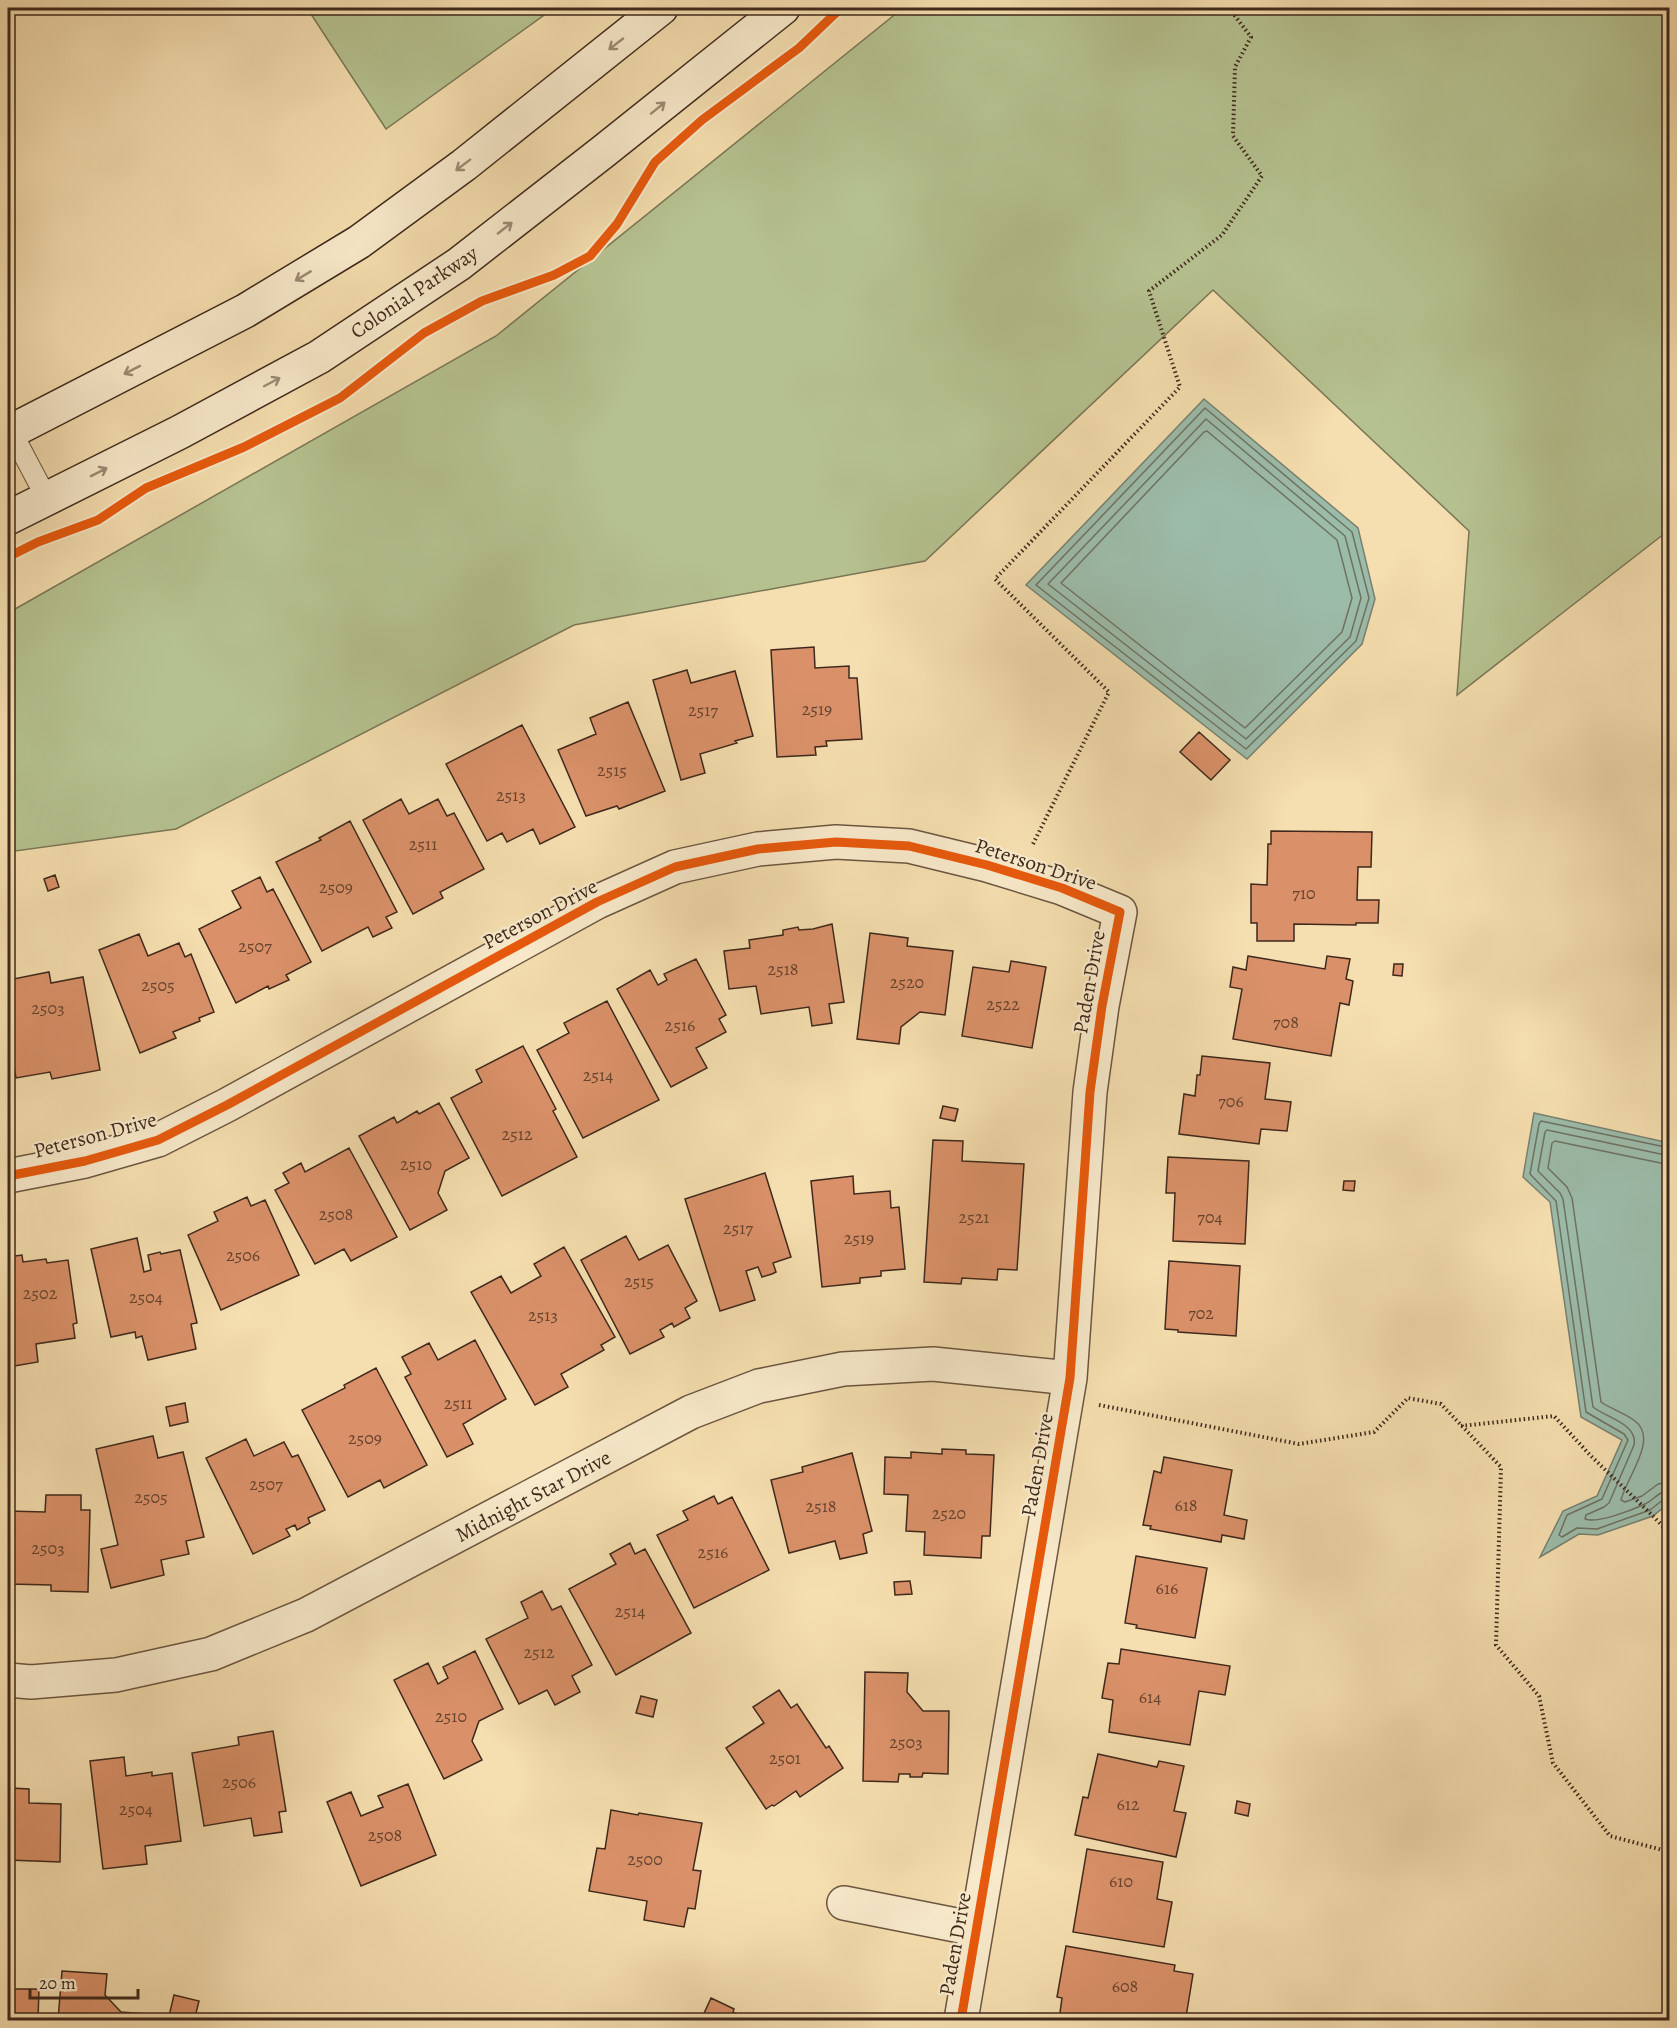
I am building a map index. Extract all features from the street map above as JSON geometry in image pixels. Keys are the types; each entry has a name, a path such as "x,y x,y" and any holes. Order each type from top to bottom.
{"street":[{"path":"9,430 245,311 359,242 464,165 661,8"},
{"name":"Colonial Parkway","path":"8,518 180,432 318,357 450,270 783,8"},
{"name":"Peterson Drive","path":"8,1176 85,1161 158,1140 227,1106 597,902 675,867 758,849 836,842 909,846 1018,874 1062,888 1120,912"},
{"name":"Paden Drive","path":"961,2020 1068,1388 1090,1092 1102,1006 1120,912"},
{"name":"Midnight Star Drive","path":"8,1680 31,1682 117,1675 211,1654 306,1615 691,1412 759,1386 843,1369 933,1364 1068,1388"},
{"path":"844,1903 976,1929"}],"lane":[{"path":"9,430 47,499"}],"path":[{"path":"1018,874 1109,692 995,579 1180,387 1149,291 1222,235 1262,176 1233,136 1235,67 1251,37 1229,8"},
{"path":"1068,1388 1299,1444 1374,1432 1408,1398 1441,1404 1501,1467 1496,1645 1539,1696 1553,1763 1610,1836 1670,1852"},
{"path":"1461,1426 1554,1416 1670,1534"}],"green space":[{"path":"307,8 554,8 386,129"},
{"path":"903,8 1669,8 1669,530 1457,695 1469,531 1213,290 925,561 574,625 176,829 8,852 8,613 496,336"}],"water":[{"path":"1204,399 1358,528 1375,599 1362,644 1247,759 1026,585"},
{"path":"1534,1113 1670,1143 1669,1503 1653,1516 1598,1535 1579,1534 1540,1557 1563,1511 1597,1496 1622,1440 1581,1417 1550,1202 1523,1177"}],"building":[{"path":"814,647 815,668 849,666 849,678 857,678 862,739 826,741 827,746 815,747 816,755 777,757 771,650"},
{"path":"687,670 691,683 735,671 753,736 700,754 705,773 681,780 653,680"},
{"path":"628,702 665,791 619,809 617,806 586,816 558,750 596,734 590,718"},
{"path":"522,725 575,827 540,844 533,829 507,842 502,833 487,841 446,764"},
{"path":"1199,732 1230,760 1211,780 1180,752"},
{"path":"401,799 409,814 438,799 447,816 454,813 484,869 440,892 443,898 413,914 363,820"},
{"path":"350,821 397,912 386,917 392,928 373,937 368,927 322,951 276,862 321,840 319,838"},
{"path":"1271,831 1372,832 1371,867 1358,867 1357,900 1379,900 1378,923 1294,924 1294,941 1257,941 1257,923 1251,923 1251,884 1267,885 1268,844 1271,844"},
{"path":"55,875 59,887 48,891 44,879"},
{"path":"260,877 267,892 273,889 311,962 286,975 289,980 269,989 268,986 236,1003 199,929 241,908 232,891"},
{"path":"832,924 844,1002 829,1004 832,1023 812,1026 809,1007 761,1014 756,986 729,989 724,951 750,948 749,940 783,935 783,930 798,927 799,930 813,929"},
{"path":"870,933 908,938 907,946 953,951 945,1015 920,1012 901,1027 899,1044 857,1039"},
{"path":"139,934 148,956 179,943 185,957 191,954 214,1012 199,1018 200,1021 173,1032 176,1038 140,1053 99,950"},
{"path":"1248,956 1325,969 1327,956 1350,959 1346,979 1353,981 1349,1005 1340,1003 1331,1056 1233,1039 1242,989 1230,987 1233,967 1246,970"},
{"path":"696,959 726,1015 719,1019 726,1032 696,1048 707,1068 671,1087 617,989 650,970 658,985 667,980 664,974"},
{"path":"1011,961 1046,967 1032,1048 962,1036 973,967 1009,972"},
{"path":"1394,964 1403,964 1402,976 1393,975"},
{"path":"49,972 51,983 83,977 100,1070 52,1079 50,1072 16,1078 8,1034 8,980"},
{"path":"607,1001 659,1100 583,1138 537,1050 569,1033 564,1023"},
{"path":"523,1046 556,1109 553,1111 577,1157 502,1196 451,1098 482,1082 476,1070"},
{"path":"1202,1056 1270,1063 1265,1099 1291,1102 1287,1131 1261,1129 1259,1144 1179,1134 1184,1094 1195,1096"},
{"path":"439,1103 469,1158 445,1171 438,1193 447,1210 410,1230 359,1136 394,1117 397,1123 417,1111 419,1114"},
{"path":"943,1106 958,1109 955,1121 940,1118"},
{"path":"933,1140 963,1141 962,1161 1024,1164 1017,1270 998,1269 997,1280 962,1278 961,1284 924,1282"},
{"path":"349,1148 397,1237 351,1261 344,1249 315,1264 275,1190 289,1183 283,1173 301,1163 305,1172"},
{"path":"1168,1157 1249,1161 1245,1244 1173,1241 1175,1193 1166,1193"},
{"path":"765,1173 791,1257 773,1263 776,1272 772,1274 762,1277 758,1267 746,1271 755,1300 720,1311 685,1199"},
{"path":"853,1176 854,1194 890,1191 891,1208 899,1207 905,1269 881,1271 881,1276 860,1278 860,1283 822,1287 811,1181"},
{"path":"1344,1181 1355,1181 1354,1191 1343,1190"},
{"path":"247,1197 251,1206 265,1200 299,1275 221,1310 188,1235 218,1221 214,1212"},
{"path":"626,1236 639,1260 668,1245 697,1301 685,1308 690,1318 674,1327 672,1323 660,1330 664,1337 630,1354 581,1260"},
{"path":"137,1238 144,1272 151,1270 148,1255 180,1250 197,1323 191,1324 196,1349 148,1360 142,1336 136,1338 135,1332 111,1337 91,1249"},
{"path":"564,1247 615,1337 601,1345 604,1350 561,1374 568,1387 535,1405 471,1292 501,1276 511,1293 541,1276 534,1264"},
{"path":"22,1255 23,1262 46,1259 47,1263 68,1260 77,1323 73,1324 75,1338 36,1344 38,1362 8,1367 8,1257"},
{"path":"1169,1261 1240,1266 1236,1336 1165,1329"},
{"path":"475,1340 506,1399 463,1424 473,1444 447,1457 405,1377 411,1374 402,1357 429,1343 438,1360"},
{"path":"376,1368 427,1465 384,1488 380,1480 348,1497 302,1410 345,1388 344,1385"},
{"path":"185,1403 188,1422 170,1426 166,1407"},
{"path":"153,1436 158,1458 183,1452 204,1537 186,1541 189,1554 161,1560 164,1575 111,1588 101,1549 118,1545 96,1449"},
{"path":"246,1439 254,1456 284,1442 292,1457 298,1455 325,1510 308,1518 310,1523 297,1530 295,1525 286,1529 290,1536 253,1554 206,1458"},
{"path":"942,1449 966,1450 966,1454 994,1455 990,1536 982,1536 981,1558 924,1555 925,1532 906,1531 908,1495 884,1494 885,1457 911,1458 911,1452 942,1454"},
{"path":"852,1453 872,1531 863,1534 867,1553 840,1559 835,1541 789,1553 771,1480 803,1472 802,1467"},
{"path":"1164,1457 1232,1470 1224,1515 1247,1520 1244,1539 1222,1535 1221,1542 1150,1529 1151,1526 1143,1525 1154,1471 1161,1473"},
{"path":"46,1495 81,1495 81,1510 90,1510 88,1592 51,1591 51,1585 8,1584 8,1511 45,1512"},
{"path":"714,1496 718,1504 732,1497 769,1570 694,1608 657,1535 688,1520 683,1511"},
{"path":"630,1543 635,1554 645,1549 691,1633 616,1675 569,1589 616,1564 610,1554"},
{"path":"1136,1556 1207,1568 1195,1638 1136,1628 1137,1625 1125,1623"},
{"path":"910,1581 912,1594 895,1595 894,1582"},
{"path":"542,1591 552,1610 561,1606 592,1665 572,1676 580,1692 555,1705 547,1690 519,1704 486,1639 528,1618 521,1602"},
{"path":"1121,1649 1230,1666 1225,1695 1199,1691 1190,1745 1109,1732 1113,1700 1102,1698 1108,1663 1119,1664"},
{"path":"475,1651 503,1709 479,1721 472,1741 482,1760 444,1779 394,1680 428,1663 438,1684 448,1678 443,1667"},
{"path":"865,1672 908,1673 907,1692 923,1711 949,1711 948,1774 923,1773 922,1777 910,1777 910,1774 899,1774 898,1782 863,1781"},
{"path":"779,1690 791,1708 797,1704 826,1748 829,1746 843,1768 800,1797 796,1791 766,1809 726,1748 764,1723 753,1707"},
{"path":"641,1696 657,1700 653,1717 636,1713"},
{"path":"273,1731 286,1811 279,1812 282,1832 254,1836 251,1818 204,1826 192,1753 239,1745 238,1737"},
{"path":"1098,1754 1157,1767 1159,1761 1184,1766 1174,1811 1186,1813 1176,1857 1075,1835 1083,1797 1088,1798"},
{"path":"124,1757 126,1776 152,1772 152,1776 172,1773 181,1841 145,1846 147,1864 103,1869 90,1761"},
{"path":"8,1761 12,1762 11,1788 29,1789 29,1803 61,1804 60,1862 8,1860"},
{"path":"408,1784 436,1855 361,1886 327,1802 351,1792 361,1816 383,1807 378,1796"},
{"path":"1237,1801 1250,1804 1248,1816 1235,1813"},
{"path":"611,1810 702,1823 693,1870 701,1871 695,1909 688,1908 684,1927 644,1920 647,1901 589,1891 597,1848 605,1849"},
{"path":"1087,1849 1163,1862 1157,1899 1172,1902 1164,1947 1073,1932"},
{"path":"1066,1946 1175,1965 1174,1971 1193,1974 1186,2017 1167,2014 1165,2020 1059,2020 1062,1998 1057,1997"},
{"path":"62,1971 107,1974 105,1995 121,2012 145,2014 144,2020 58,2020"},
{"path":"8,1989 39,1989 38,2020 8,2020"},
{"path":"174,1995 199,2001 195,2017 209,2020 168,2020"},
{"path":"711,1998 734,2009 733,2012 752,2020 701,2020"}],"cycle path":[{"path":"8,557 38,542 98,520 146,488 244,447 340,398 424,333 482,301 554,275 590,256 617,224 655,162 702,120 799,48 841,8"},
{"path":"8,1176 85,1161 158,1140 227,1105 597,902 675,867 758,849 836,842 909,846 987,865 1062,888 1120,912 1102,1006 1090,1092 1070,1378 961,2020"}]}
